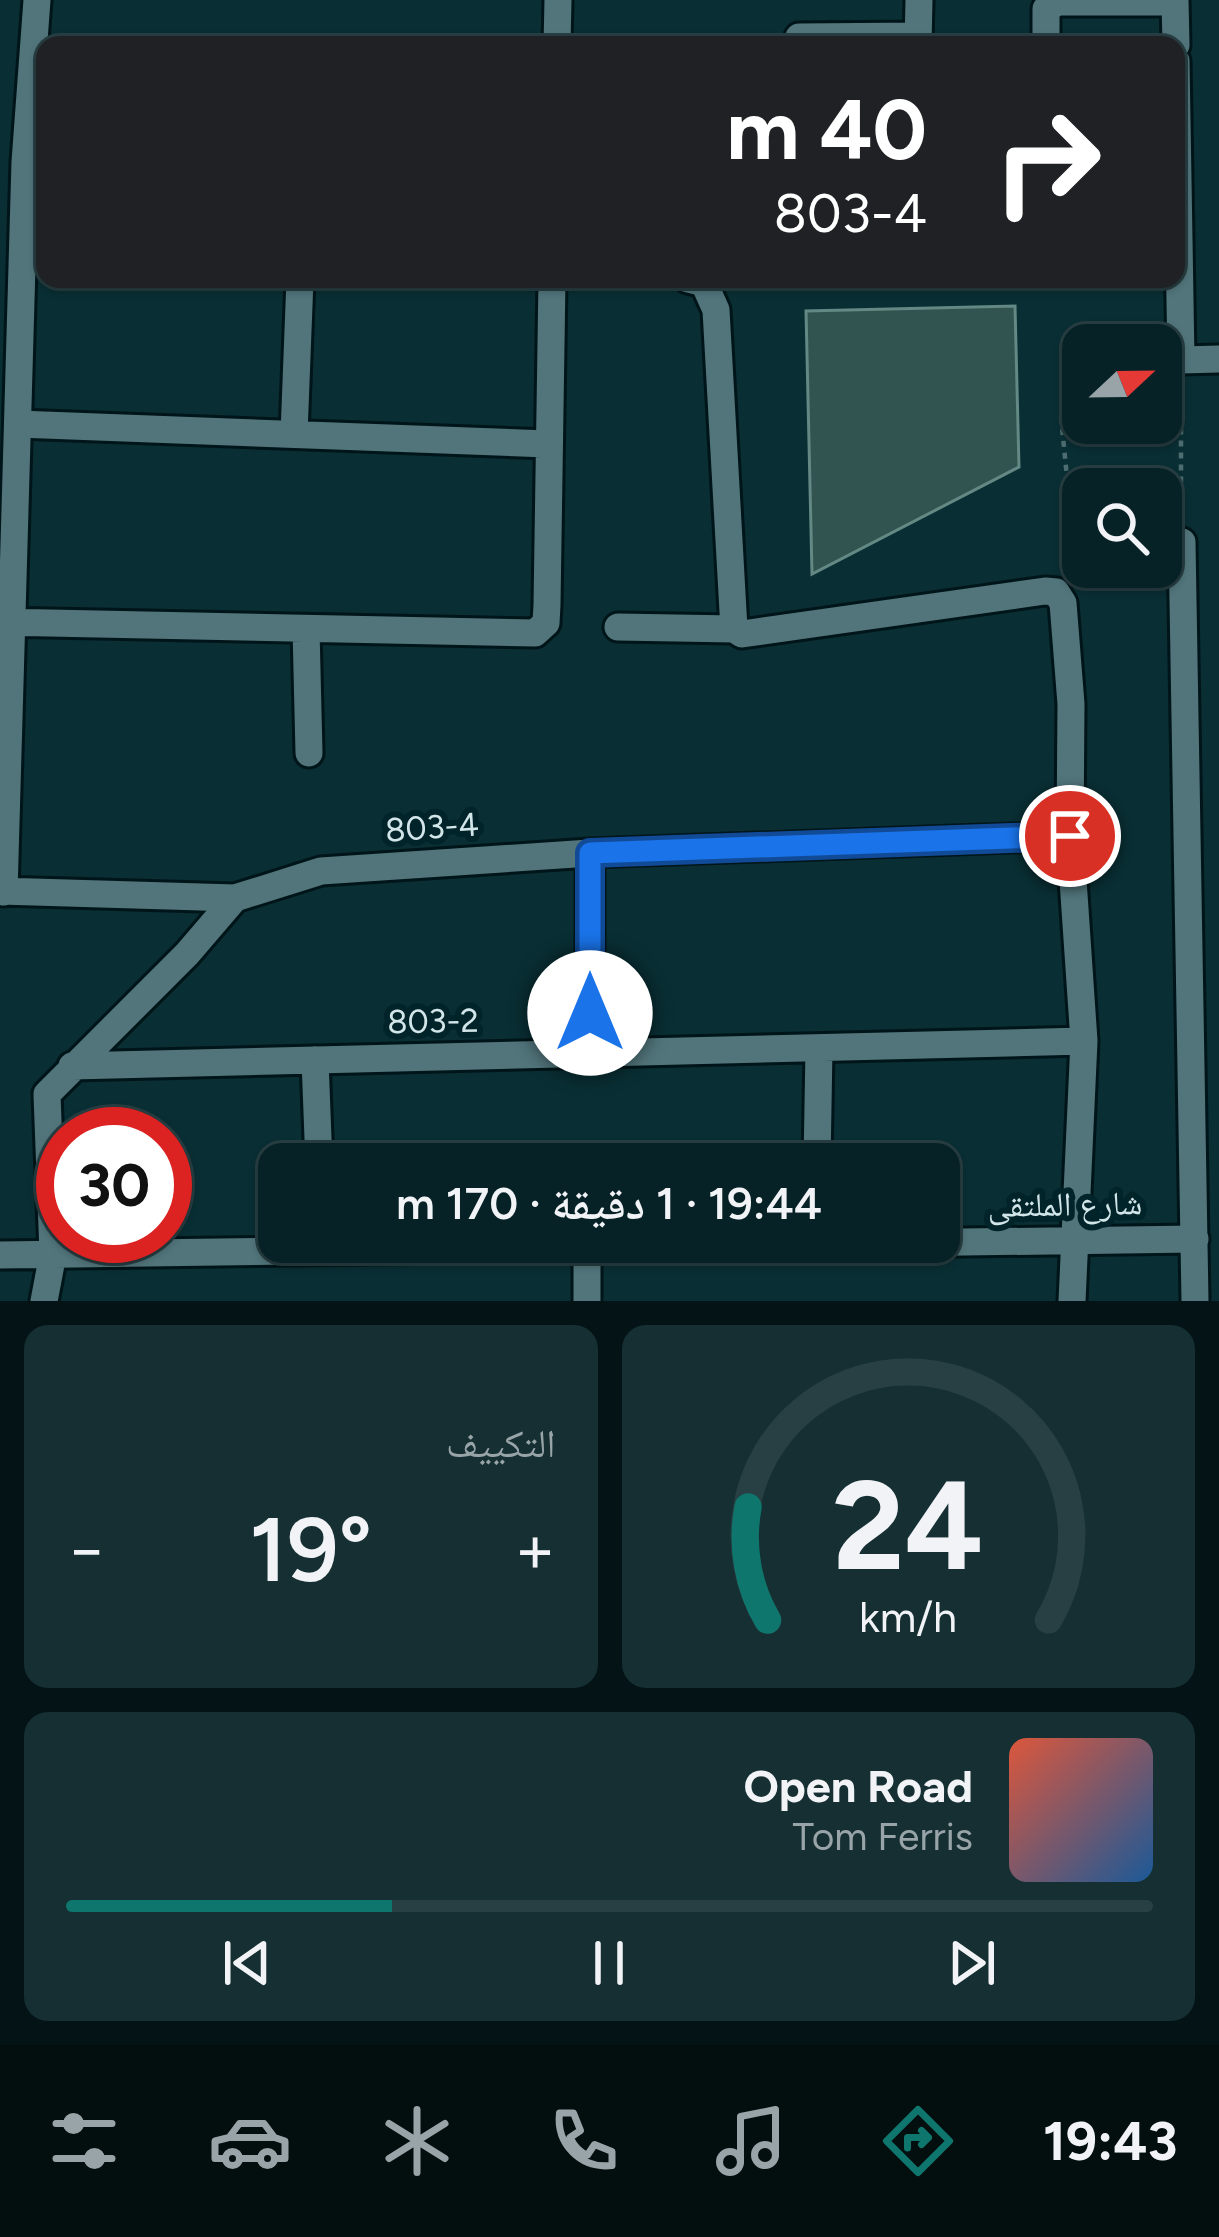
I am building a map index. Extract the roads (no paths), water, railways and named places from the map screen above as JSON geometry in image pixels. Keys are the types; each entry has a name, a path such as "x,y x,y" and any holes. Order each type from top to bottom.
{"street":[{"path":"37,0 14,132 35,163 6,622 2,891 236,898"},
{"path":"557,36 558,0"},
{"path":"918,36 919,0"},
{"path":"1046,36 1046,9 1058,2 1175,1 1176,36"},
{"path":"294,434 300,288"},
{"path":"6,622 535,633 546,622 552,288"},
{"path":"706,288 716,310 734,629"},
{"path":"1180,288 1181,360 1219,359"},
{"path":"18,424 548,444"},
{"path":"1182,542 1195,1301"},
{"path":"618,627 734,629 742,634 1055,592 1063,603 1071,704 1070,836 1084,1041 1072,1301"},
{"path":"306,629 309,754"},
{"name":"803-4","path":"236,898 321,871 590,853 1070,836"},
{"path":"590,853 590,1054"},
{"path":"47,1107 47,1094 72,1066 188,954 236,898"},
{"name":"803-2","path":"72,1066 1084,1041"},
{"path":"817,1143 818,1048"},
{"path":"315,1060 318,1143"},
{"name":"شارع الملتقى","path":"960,1241 1195,1239"},
{"name":"شارع الملتقى","path":"192,1250 258,1248"},
{"name":"شارع الملتقى","path":"0,1255 36,1254"},
{"path":"44,1301 51,1263"},
{"path":"587,1263 587,1301"}]}
